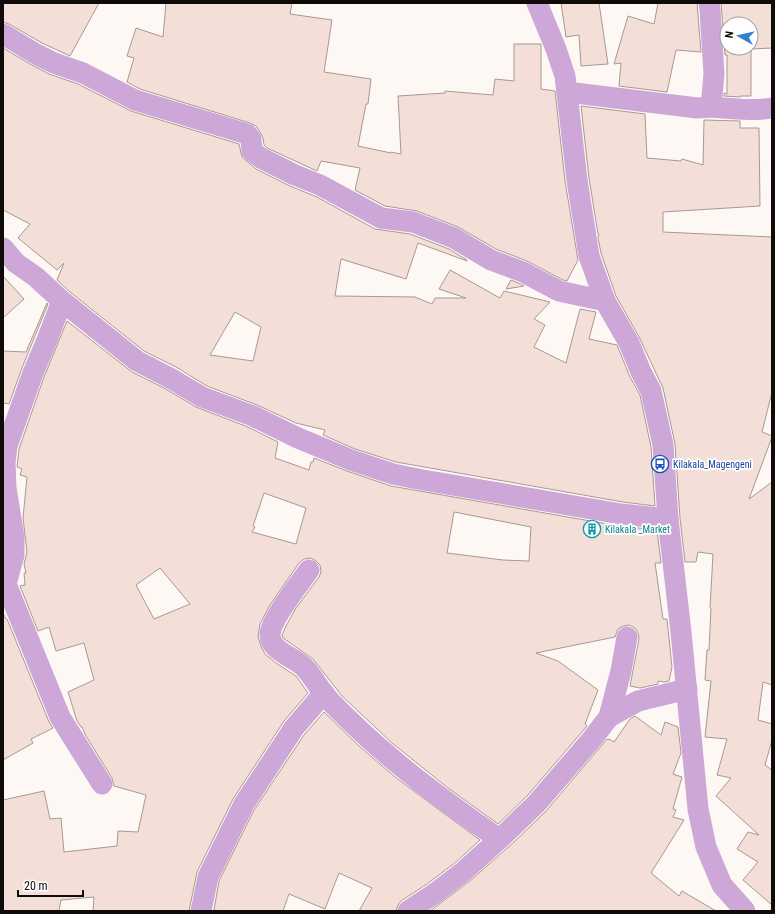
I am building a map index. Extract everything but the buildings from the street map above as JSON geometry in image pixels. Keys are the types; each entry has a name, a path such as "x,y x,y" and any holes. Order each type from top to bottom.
{"street":[{"path":"537,3 556,50 564,76 577,180 589,256 605,301 629,343 651,391 663,445 668,519 688,689 698,809 706,846 722,885 745,911"},
{"path":"709,3 714,74 712,96 713,107"},
{"path":"3,34 54,63 83,73 135,100 247,134 251,139 252,152 261,158 295,175 320,185 382,218 413,222 454,238 491,260 523,272 559,291 605,301"},
{"path":"567,92 697,108 713,107 763,110 772,108"},
{"path":"3,248 16,263 36,277 62,301 137,360 202,398 228,406 351,460 401,476 592,510 668,519"},
{"path":"62,301 32,373 7,446 4,488 14,537 14,555 5,585 60,717 102,784"},
{"path":"309,570 276,618 271,628 271,639 275,646 300,663 324,693 349,720 389,757 441,798 499,839"},
{"path":"408,911 434,894 464,871 499,839 537,803 592,739 608,717 622,671 627,637"},
{"path":"608,717 638,701 688,689"},
{"path":"201,911 208,877 244,804 294,728 324,693"}],"place":[{"name":"Kilakala_Magengeni","path":"660,464"},
{"name":"Kilakala _Market","path":"592,529"}]}
